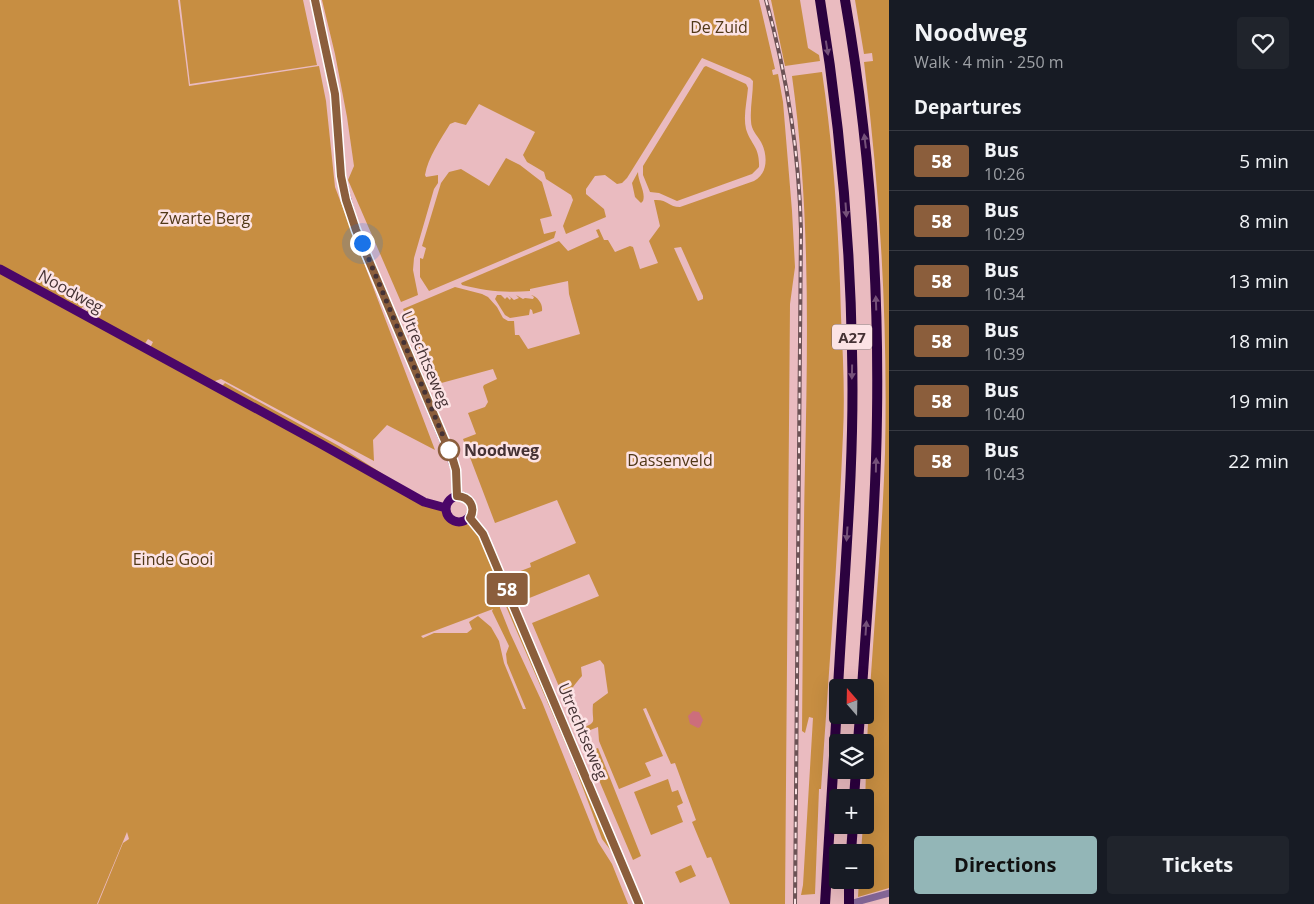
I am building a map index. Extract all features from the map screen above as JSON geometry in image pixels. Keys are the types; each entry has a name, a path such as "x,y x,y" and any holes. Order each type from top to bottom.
{"highway":[{"name":"A27","path":"820,0 837,117 845,196 852,352 850,482 839,679"},
{"name":"A27","path":"846,0 867,158 874,254 877,348 876,484 863,679"},
{"name":"A27","path":"825,904 836,724"},
{"path":"849,889 849,904"}],"main road":[{"name":"Utrechtseweg","path":"314,0 335,94 341,176 346,200 356,230 456,470 457,496"},
{"name":"Noodweg","path":"0,269 313,439 424,502 446,508"},
{"path":"457,496 468,498 473,508 470,518 462,522 454,522 448,516 446,508 449,500 457,496"},
{"name":"Utrechtseweg","path":"470,518 483,534 639,904"}],"street":[{"path":"849,904 867,902 889,893"}],"green space":[{"name":"Zwarte Berg","path":"0,0 178,0 189,86 319,66 326,101 335,187 435,450 387,425 373,440 374,461 221,379 210,380 150,348 153,342 148,339 144,345 87,313 88,307 84,305 80,310 0,265"},
{"path":"180,0 303,0 317,65 190,84"},
{"path":"322,0 759,0 775,69 772,70 773,75 778,74 783,102 795,267 790,304 785,904 730,904 711,857 707,858 692,822 696,820 675,763 671,764 646,708 643,709 663,756 645,763 651,776 619,789 599,741 598,727 580,734 578,730 593,721 593,704 608,693 604,665 600,660 581,667 582,676 563,696 532,623 599,596 589,574 522,601 510,575 531,567 530,563 576,543 557,500 495,523 463,439 476,434 468,413 485,407 488,402 483,387 497,379 493,369 434,385 403,309 455,287 488,297 497,307 503,318 508,321 514,321 515,335 519,335 528,349 580,334 569,294 568,281 530,289 530,291 513,292 479,289 462,285 461,283 559,241 568,251 599,237 596,230 599,229 604,240 608,240 615,252 630,246 633,247 640,269 658,263 649,241 660,226 654,200 680,207 754,181 762,174 766,158 765,153 751,124 753,81 750,78 702,58 627,178 622,183 617,184 605,175 595,176 586,189 586,194 604,209 606,217 566,234 563,226 573,200 571,195 546,179 544,172 527,162 523,155 535,132 479,104 466,125 455,122 450,124 435,148 429,162 425,175 426,177 438,175 438,183 434,189 414,258 413,270 418,295 401,302 348,180 354,166 335,54","holes":["681,247 703,299 698,301 674,248"]},
{"path":"771,0 800,0 808,48 819,55 820,61 785,66"},
{"path":"855,0 889,0 889,888 858,897 858,889 874,889 874,844 862,844 862,834 874,834 874,789 866,789 866,779 874,779 874,734 868,734 869,724 874,724 874,679 871,679 883,500 886,404 882,257 864,62 873,61 872,53 864,54"},
{"path":"706,66 746,84 748,88 745,124 758,155 759,167 752,174 677,201 659,193 650,192 643,175 643,166"},
{"path":"822,72 833,163 837,225 844,419 833,612 821,789 819,789 815,894 801,895 813,718 809,717 805,733 802,731 807,319 802,173 792,76"},
{"path":"506,158 520,165 542,182 552,216 540,219 544,234 556,231 554,238 429,291 420,277 420,258 423,259 426,248 422,246 441,183 449,172 461,169 489,186"},
{"path":"638,172 644,198 641,203 635,197 632,183"},
{"name":"Einde Gooi","path":"0,269 487,535 615,856 602,839 572,759 505,604 500,606 500,608 542,702 598,842 612,864 628,904 98,904 123,843 129,839 127,832 97,904 0,904","holes":["493,609 492,611 509,646 506,654 507,663 526,709 523,709 504,663 499,641 491,627 478,616 469,622 472,629 467,633 434,633 423,638 421,636"]},
{"path":"497,295 501,295 505,299 507,297 510,300 511,298 508,295 514,300 519,298 516,295 523,299 533,299 534,297 531,295 536,297 540,301 542,311 533,314 530,309 529,315 510,318 505,315 495,299"},
{"path":"225,383 339,446 397,483 222,386"},
{"path":"598,748 641,856 633,860 587,752"},
{"path":"668,779 672,792 678,790 683,803 677,806 683,822 651,835 634,792"},
{"path":"691,865 696,876 680,883 675,872"}],"shaded area":[{"path":"693,711 699,712 703,720 698,728 690,724 688,716"}],"railway":[{"path":"766,0 791,114 798,171 801,230 795,904"}],"bus line":[{"name":"58","path":"315,0 335,94 341,176 346,200 356,230 453,460 456,470 457,496 468,498 471,503 473,508 470,518 483,534 639,904"}],"place":[{"name":"Noodweg","path":"449,450"}],"route":[{"path":"362,243 449,450"}],"park label":[{"name":"De Zuid","path":"719,27"},
{"name":"Dassenveld","path":"670,460"}]}
